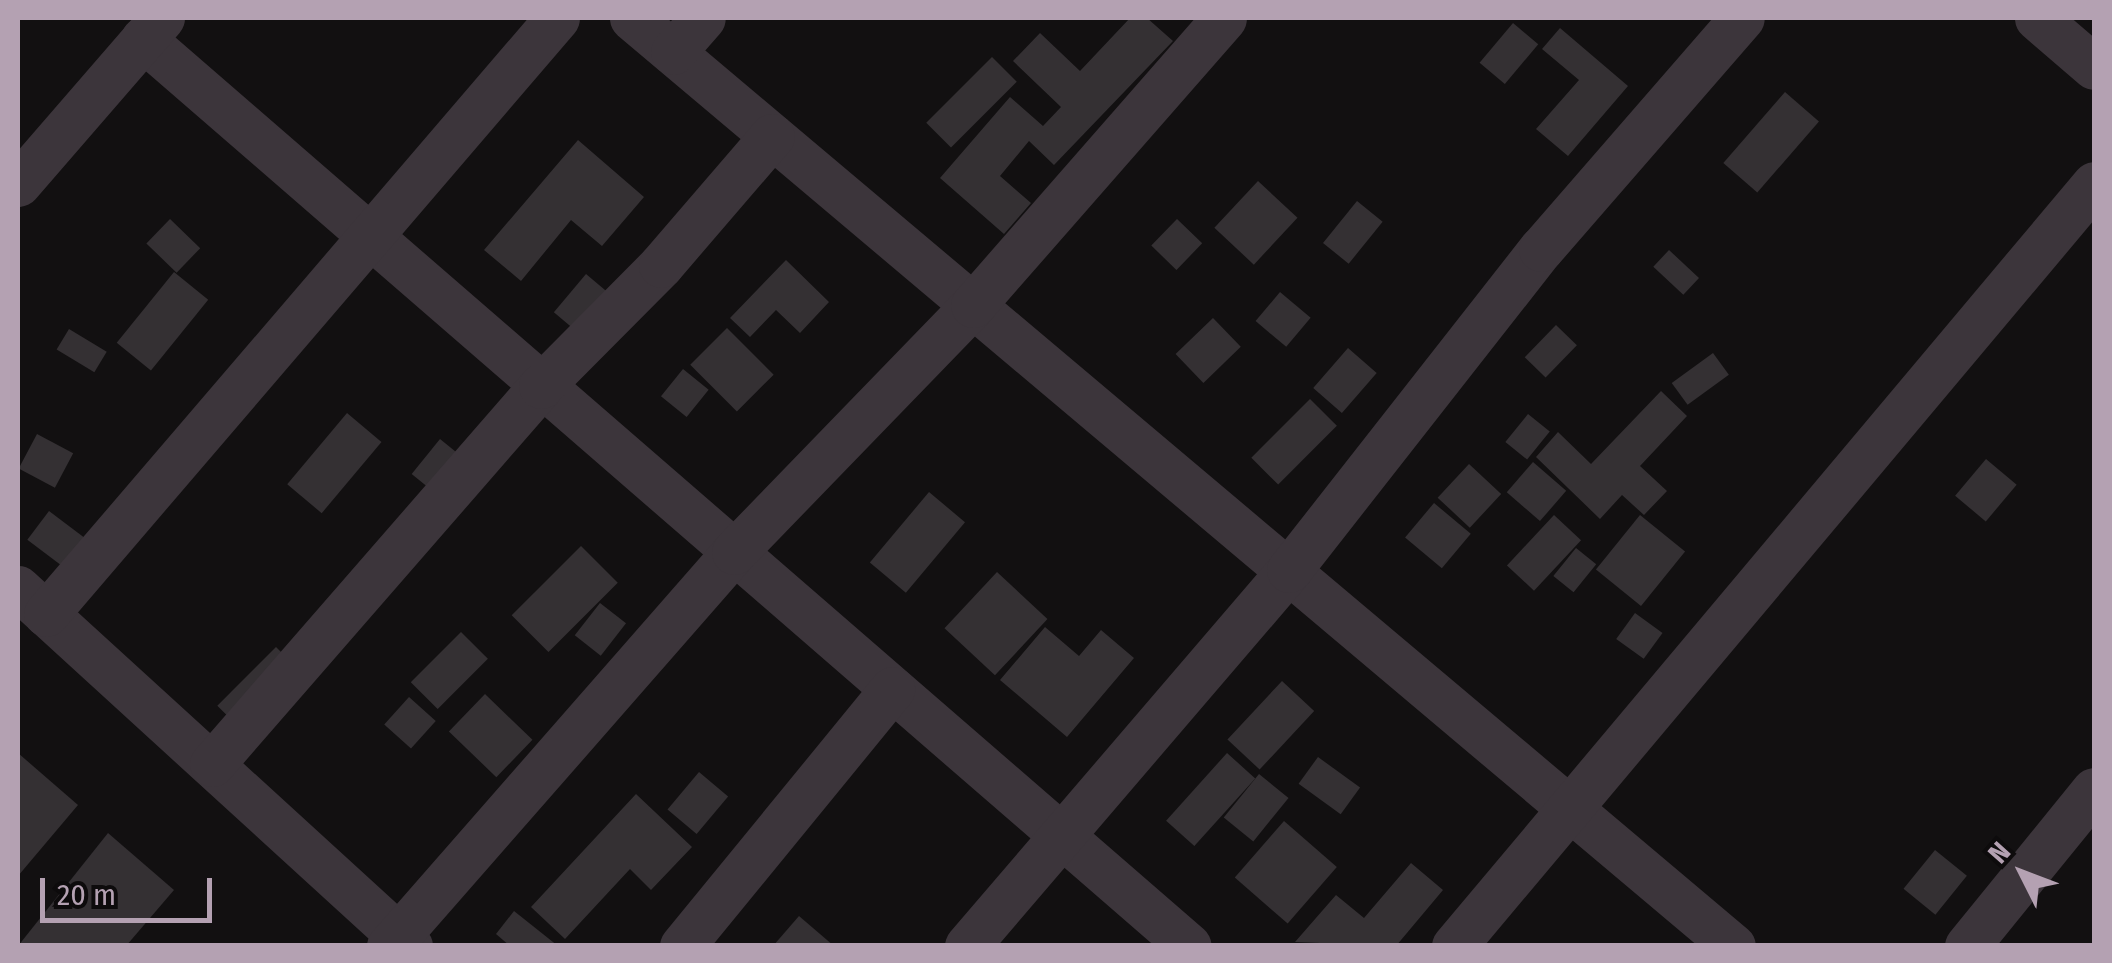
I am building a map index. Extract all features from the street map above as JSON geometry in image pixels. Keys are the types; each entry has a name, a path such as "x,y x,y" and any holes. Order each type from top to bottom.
{"street":[{"path":"557,18 366,236 32,601 212,764 399,942 734,552 973,305 1224,18"},
{"path":"632,18 1733,946"},
{"path":"673,52 702,18"},
{"path":"967,946 1288,570 1541,248 1742,18"},
{"path":"2037,18 2094,66"},
{"path":"18,184 152,28 366,236 1189,946"},
{"path":"212,764 541,386 661,265 772,136"},
{"path":"1454,946 1566,805 2094,184"},
{"path":"682,946 892,690"},
{"path":"1967,946 2094,790"}],"building":[{"path":"1130,18 1147,18 1173,41 1054,165 1029,141 1000,176 1031,203 1004,234 940,178 1010,97 1043,126 1061,107 1013,61 1040,33 1080,71"},
{"path":"1513,23 1538,44 1505,84 1480,63"},
{"path":"1560,28 1628,86 1568,156 1536,129 1579,80 1542,49"},
{"path":"992,57 1017,82 951,148 926,123"},
{"path":"1785,92 1819,122 1757,192 1723,163"},
{"path":"578,140 644,197 602,246 571,220 521,281 484,250"},
{"path":"1258,181 1297,218 1254,265 1214,228"},
{"path":"1357,201 1383,222 1349,264 1323,243"},
{"path":"170,219 200,248 177,273 146,243"},
{"path":"1177,219 1202,243 1176,270 1151,246"},
{"path":"1669,250 1699,278 1683,295 1653,267"},
{"path":"786,260 829,302 800,333 776,310 750,337 730,318"},
{"path":"174,272 208,300 151,370 117,343"},
{"path":"586,274 624,306 592,344 554,312"},
{"path":"1280,292 1311,318 1286,347 1256,321"},
{"path":"1213,318 1241,347 1203,383 1176,354"},
{"path":"1556,325 1577,345 1546,378 1525,357"},
{"path":"727,328 774,375 737,411 690,365"},
{"path":"69,329 107,352 94,372 57,350"},
{"path":"1348,348 1377,373 1342,413 1313,388"},
{"path":"1713,353 1729,375 1688,405 1672,383"},
{"path":"683,369 709,390 687,417 661,396"},
{"path":"1661,391 1687,416 1640,466 1667,491 1644,515 1622,495 1600,519 1536,457 1558,432 1591,464"},
{"path":"1310,399 1337,426 1278,485 1251,458"},
{"path":"347,413 381,442 322,513 287,484"},
{"path":"1528,414 1550,432 1527,460 1505,442"},
{"path":"37,434 73,453 55,488 19,468"},
{"path":"440,439 474,467 446,502 412,474"},
{"path":"1986,459 2017,485 1986,521 1955,496"},
{"path":"1533,462 1566,491 1540,521 1507,492"},
{"path":"1469,464 1501,494 1470,528 1438,498"},
{"path":"929,492 965,522 906,593 870,562"},
{"path":"1434,503 1471,534 1442,568 1405,537"},
{"path":"49,511 84,537 62,566 27,540"},
{"path":"1554,515 1581,540 1534,591 1507,565"},
{"path":"1640,515 1685,552 1641,606 1596,569"},
{"path":"581,546 618,583 548,652 512,615"},
{"path":"1576,548 1596,564 1574,592 1553,576"},
{"path":"997,572 1047,619 995,675 944,628"},
{"path":"600,603 626,623 601,656 575,635"},
{"path":"1635,613 1663,633 1644,659 1616,639"},
{"path":"1045,627 1079,656 1101,630 1134,658 1067,737 1000,680"},
{"path":"461,632 488,659 438,709 411,682"},
{"path":"276,647 302,673 243,732 217,706"},
{"path":"1282,681 1314,711 1260,770 1227,740"},
{"path":"485,694 532,740 496,777 449,731"},
{"path":"409,697 436,721 411,749 384,724"},
{"path":"18,753 78,805 18,876"},
{"path":"1227,753 1255,778 1194,846 1166,821"},
{"path":"1318,757 1360,788 1341,814 1299,784"},
{"path":"699,772 728,796 697,834 668,810"},
{"path":"1259,774 1289,798 1253,841 1224,818"},
{"path":"636,794 692,847 651,890 630,869 565,939 531,907"},
{"path":"1284,821 1337,867 1288,924 1235,878"},
{"path":"108,833 174,890 126,946 18,946"},
{"path":"1935,850 1967,876 1935,915 1904,889"},
{"path":"1411,863 1443,890 1396,946 1295,942 1336,895 1364,918"},
{"path":"514,911 558,946 510,946 496,934"},
{"path":"799,916 834,946 773,946"}]}
